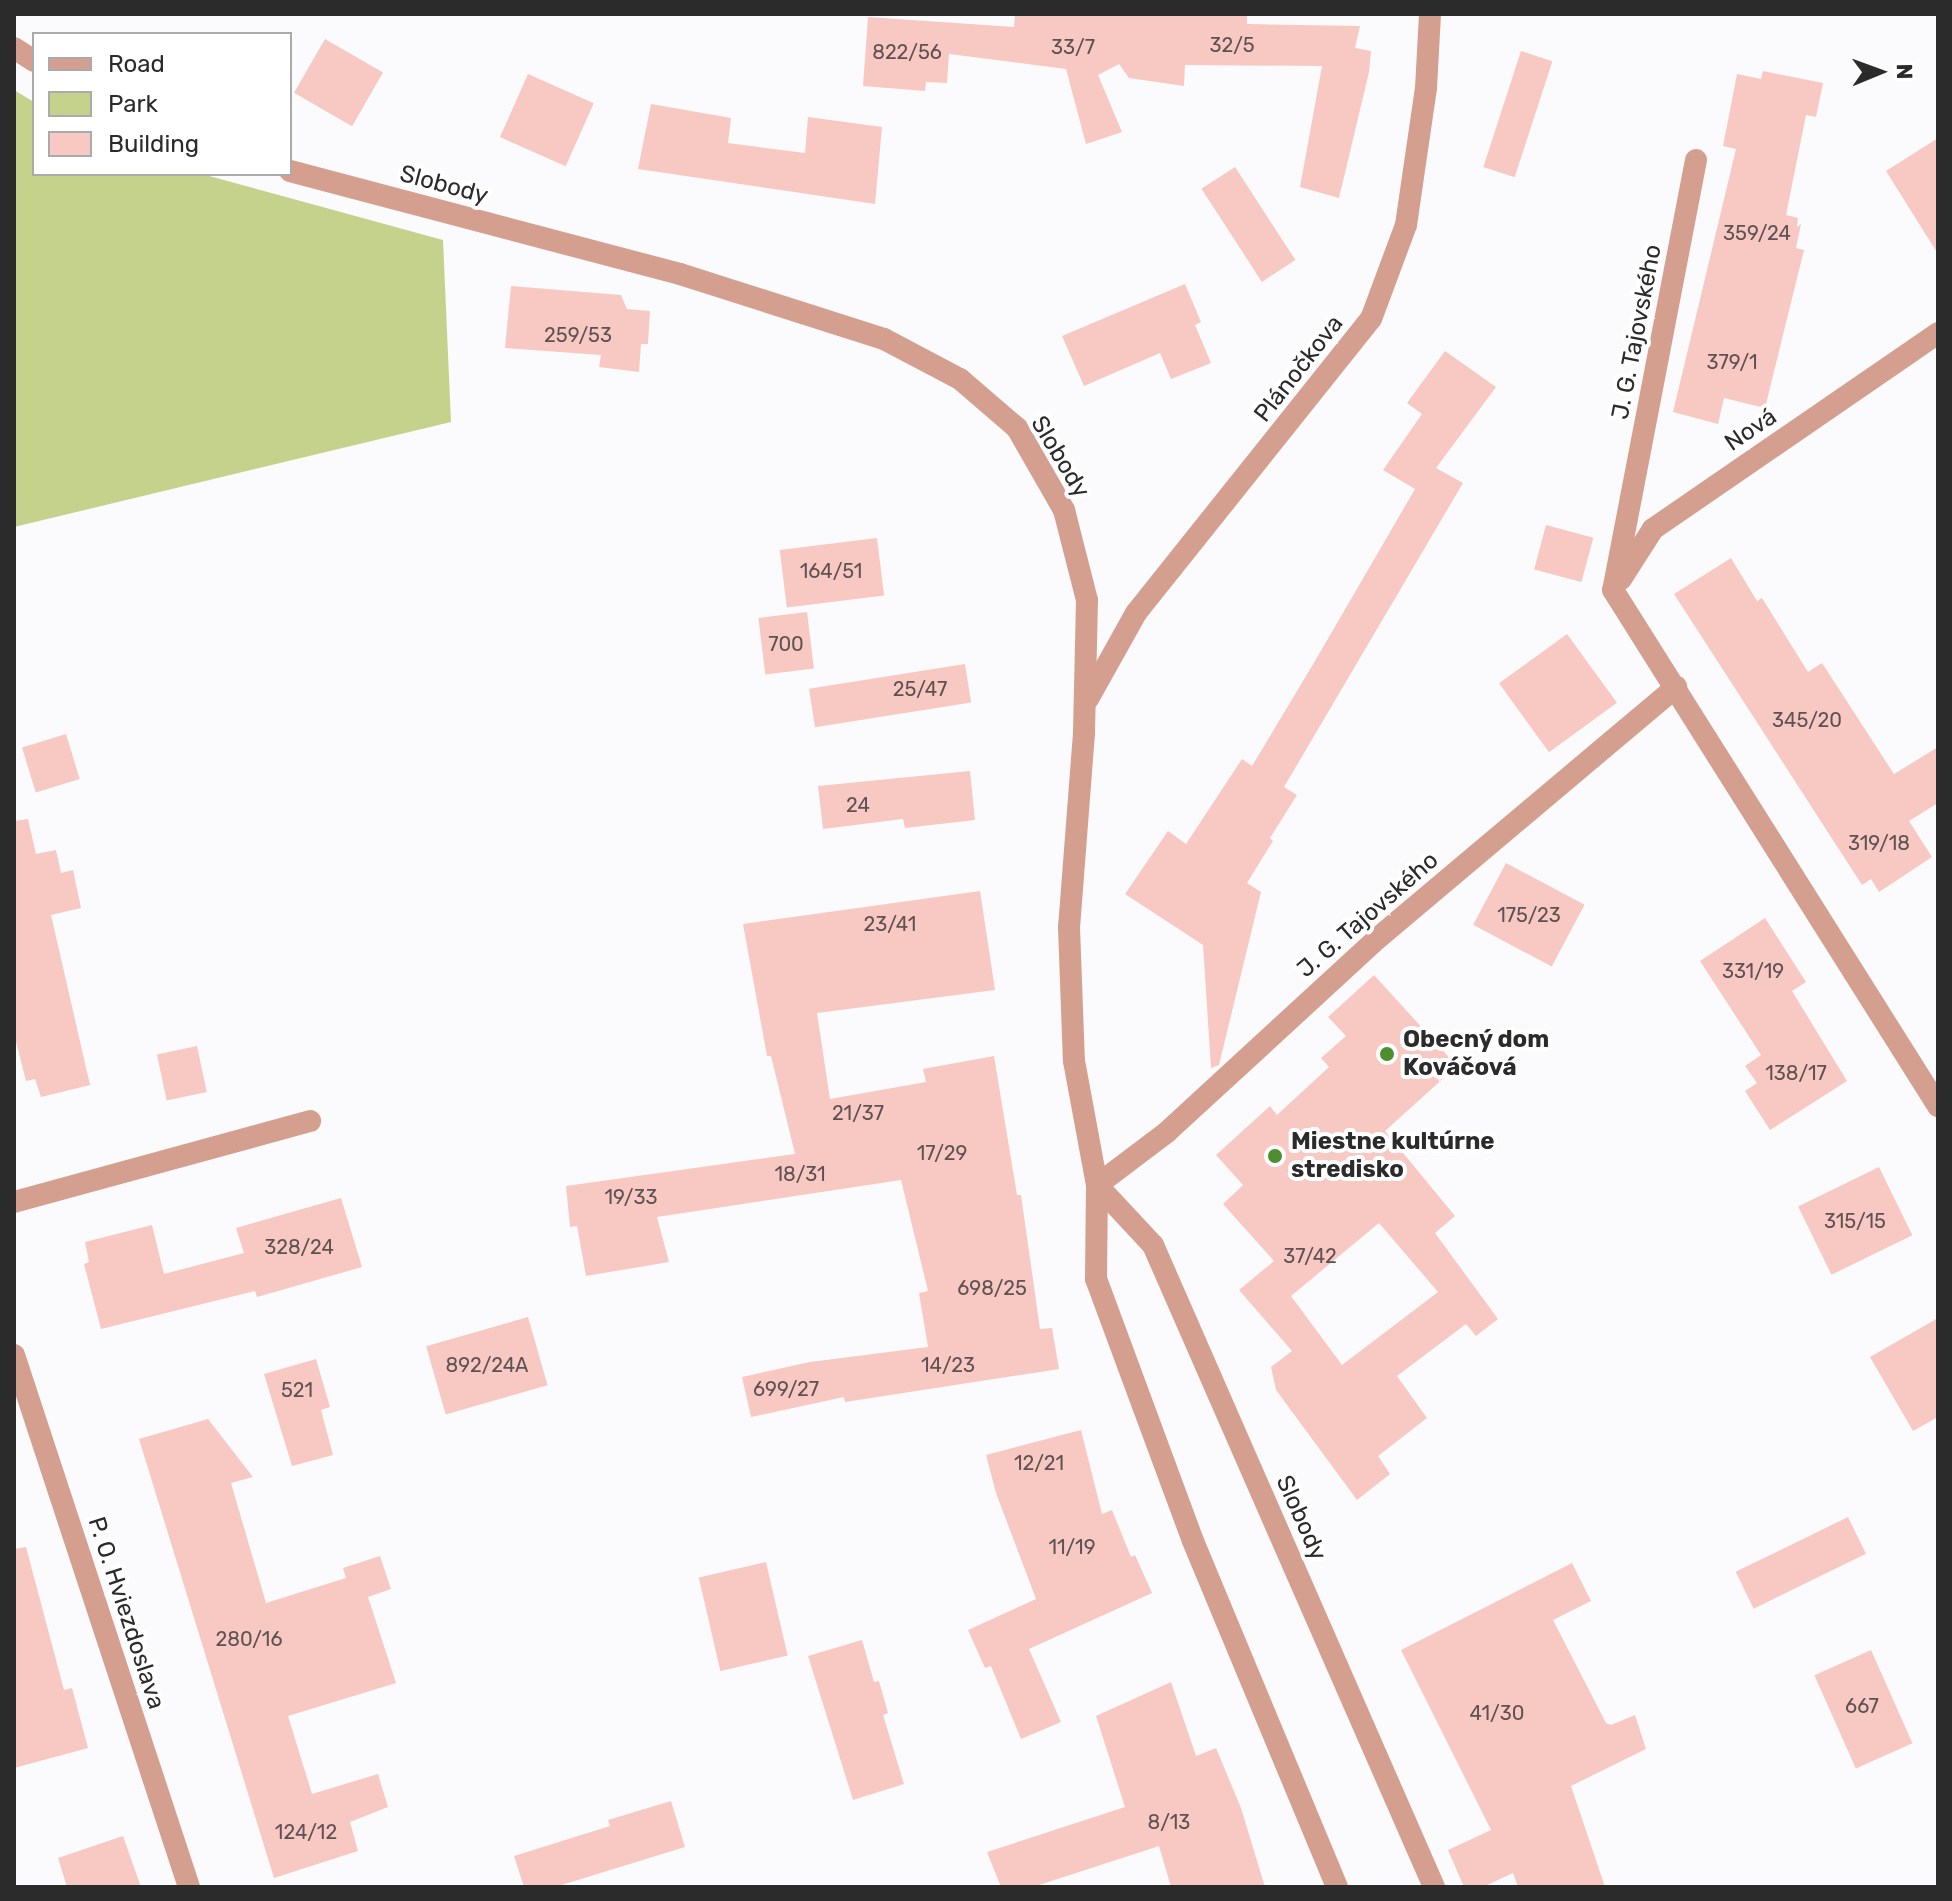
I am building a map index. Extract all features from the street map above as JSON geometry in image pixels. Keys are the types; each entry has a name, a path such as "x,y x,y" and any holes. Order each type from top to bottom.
{"street":[{"name":"Plánočkova","path":"1086,704 1136,613 1371,319 1406,225 1426,88 1430,14"},
{"path":"14,48 32,60"},
{"name":"J. G. Tajovského","path":"1613,590 1696,160"},
{"name":"Slobody","path":"292,172 680,274 884,339 960,379 1017,428 1064,510 1087,600 1086,704 1069,927 1074,1061 1097,1185 1096,1279 1193,1541 1337,1887"},
{"name":"Nová","path":"1613,590 1653,529 1938,333"},
{"path":"1613,590 1934,1090"},
{"name":"J. G. Tajovského","path":"1097,1185 1167,1132 1378,938 1676,687"},
{"path":"14,1202 310,1121"},
{"name":"Slobody","path":"1097,1185 1153,1245 1434,1887"},
{"name":"P. O. Hviezdoslava","path":"14,1355 189,1887"}],"green space":[{"path":"14,90 32,101 32,176 209,176 443,240 451,422 14,527"}],"building":[{"path":"1015,14 1247,14 1247,24 1360,26 1355,48 1371,51 1369,72 1339,198 1300,187 1322,66 1185,65 1184,86 1129,78 1119,64 1098,75 1122,132 1086,144 1066,69 949,54 947,83 926,82 925,91 863,86 868,17 1014,27"},
{"path":"325,39 383,72 352,126 294,93"},
{"path":"1521,51 1552,61 1515,177 1483,167"},
{"path":"1763,71 1823,83 1816,117 1806,115 1786,215 1798,218 1797,227 1801,224 1796,248 1804,250 1765,408 1724,398 1718,424 1673,412 1736,149 1723,146 1737,74 1761,79"},
{"path":"528,74 594,103 566,166 500,137"},
{"path":"651,104 731,118 728,143 805,153 808,117 882,127 875,204 638,169"},
{"path":"1938,138 1938,254 1886,171"},
{"path":"1235,167 1295,260 1262,282 1201,189"},
{"path":"1185,284 1201,322 1195,325 1211,363 1171,379 1160,353 1084,386 1062,336"},
{"path":"511,286 621,295 627,309 650,311 648,344 641,344 639,372 599,367 601,355 505,348"},
{"path":"1445,351 1496,387 1436,468 1463,483 1284,787 1297,795 1247,883 1261,892 1219,1065 1211,1068 1203,945 1125,894 1168,831 1186,844 1242,759 1252,766 1315,661 1415,489 1383,470 1422,414 1407,403"},
{"path":"1546,525 1593,538 1581,582 1534,569"},
{"path":"877,538 884,596 787,608 780,550"},
{"path":"1731,558 1757,601 1762,598 1808,672 1822,663 1894,774 1938,747 1938,803 1909,821 1932,857 1879,892 1871,879 1862,885 1674,594"},
{"path":"807,612 814,669 765,675 758,618"},
{"path":"1567,634 1617,703 1549,752 1499,683"},
{"path":"965,664 971,703 815,727 809,689"},
{"path":"66,734 80,779 36,792 22,747"},
{"path":"970,771 975,820 905,828 903,819 823,829 818,786"},
{"path":"28,819 36,854 56,850 61,873 73,870 81,908 51,915 90,1085 41,1097 35,1079 26,1081 14,1034 14,821"},
{"path":"1506,863 1585,905 1552,967 1473,925"},
{"path":"980,891 995,990 817,1013 830,1099 926,1082 923,1069 994,1056 1017,1195 1021,1195 1040,1329 1052,1328 1059,1369 845,1402 844,1397 751,1417 742,1377 810,1362 928,1347 919,1293 928,1291 901,1180 657,1217 669,1262 586,1276 577,1226 570,1227 566,1186 795,1154 771,1056 767,1056 743,924"},
{"path":"1765,918 1806,982 1792,991 1847,1081 1770,1130 1745,1091 1757,1083 1745,1066 1761,1055 1700,961"},
{"path":"1374,975 1457,1066 1385,1131 1455,1216 1435,1233 1498,1319 1476,1336 1466,1324 1397,1376 1427,1418 1378,1456 1390,1474 1357,1500 1276,1390 1271,1367 1292,1351 1239,1290 1274,1261 1223,1204 1243,1185 1216,1155 1270,1106 1277,1115 1329,1067 1321,1058 1346,1036 1328,1017","holes":["1379,1223 1438,1292 1342,1365 1291,1296"]},
{"path":"197,1046 207,1092 167,1100 157,1055"},
{"path":"1879,1167 1912,1235 1831,1275 1798,1206"},
{"path":"341,1198 362,1267 257,1297 255,1291 101,1329 84,1264 89,1262 85,1242 152,1225 164,1274 244,1253 236,1228"},
{"path":"528,1317 548,1385 446,1414 426,1346"},
{"path":"1938,1318 1938,1417 1913,1431 1870,1357"},
{"path":"316,1359 330,1407 321,1410 333,1455 292,1466 264,1374"},
{"path":"208,1419 253,1477 231,1483 266,1603 346,1578 343,1568 380,1556 391,1589 368,1597 396,1683 288,1716 312,1794 378,1774 388,1807 350,1822 358,1851 274,1878 139,1439"},
{"path":"1081,1430 1102,1514 1112,1510 1131,1557 1135,1555 1152,1593 1029,1649 1061,1722 1021,1739 991,1666 985,1668 968,1630 1036,1599 996,1493 986,1455"},
{"path":"1848,1517 1866,1554 1754,1609 1736,1572"},
{"path":"26,1547 64,1690 72,1688 88,1748 14,1768 14,1549"},
{"path":"766,1562 788,1656 720,1671 699,1578"},
{"path":"1572,1563 1591,1601 1553,1620 1606,1723 1611,1725 1635,1715 1646,1749 1571,1786 1605,1887 1518,1887 1513,1873 1483,1887 1464,1887 1448,1850 1491,1830 1401,1650"},
{"path":"862,1640 874,1682 879,1681 888,1713 883,1715 904,1784 853,1800 808,1656"},
{"path":"1871,1650 1912,1743 1856,1768 1814,1675"},
{"path":"1171,1682 1196,1756 1216,1748 1241,1808 1265,1887 1171,1887 1159,1846 1033,1887 1001,1887 987,1852 1125,1807 1096,1716"},
{"path":"671,1801 685,1847 555,1887 524,1887 514,1856 610,1826 608,1820"},
{"path":"123,1836 141,1887 67,1887 58,1858"}],"place":[{"name":"Obecný dom Kováčová","path":"1387,1054"},
{"name":"Miestne kultúrne stredisko","path":"1275,1156"}]}
